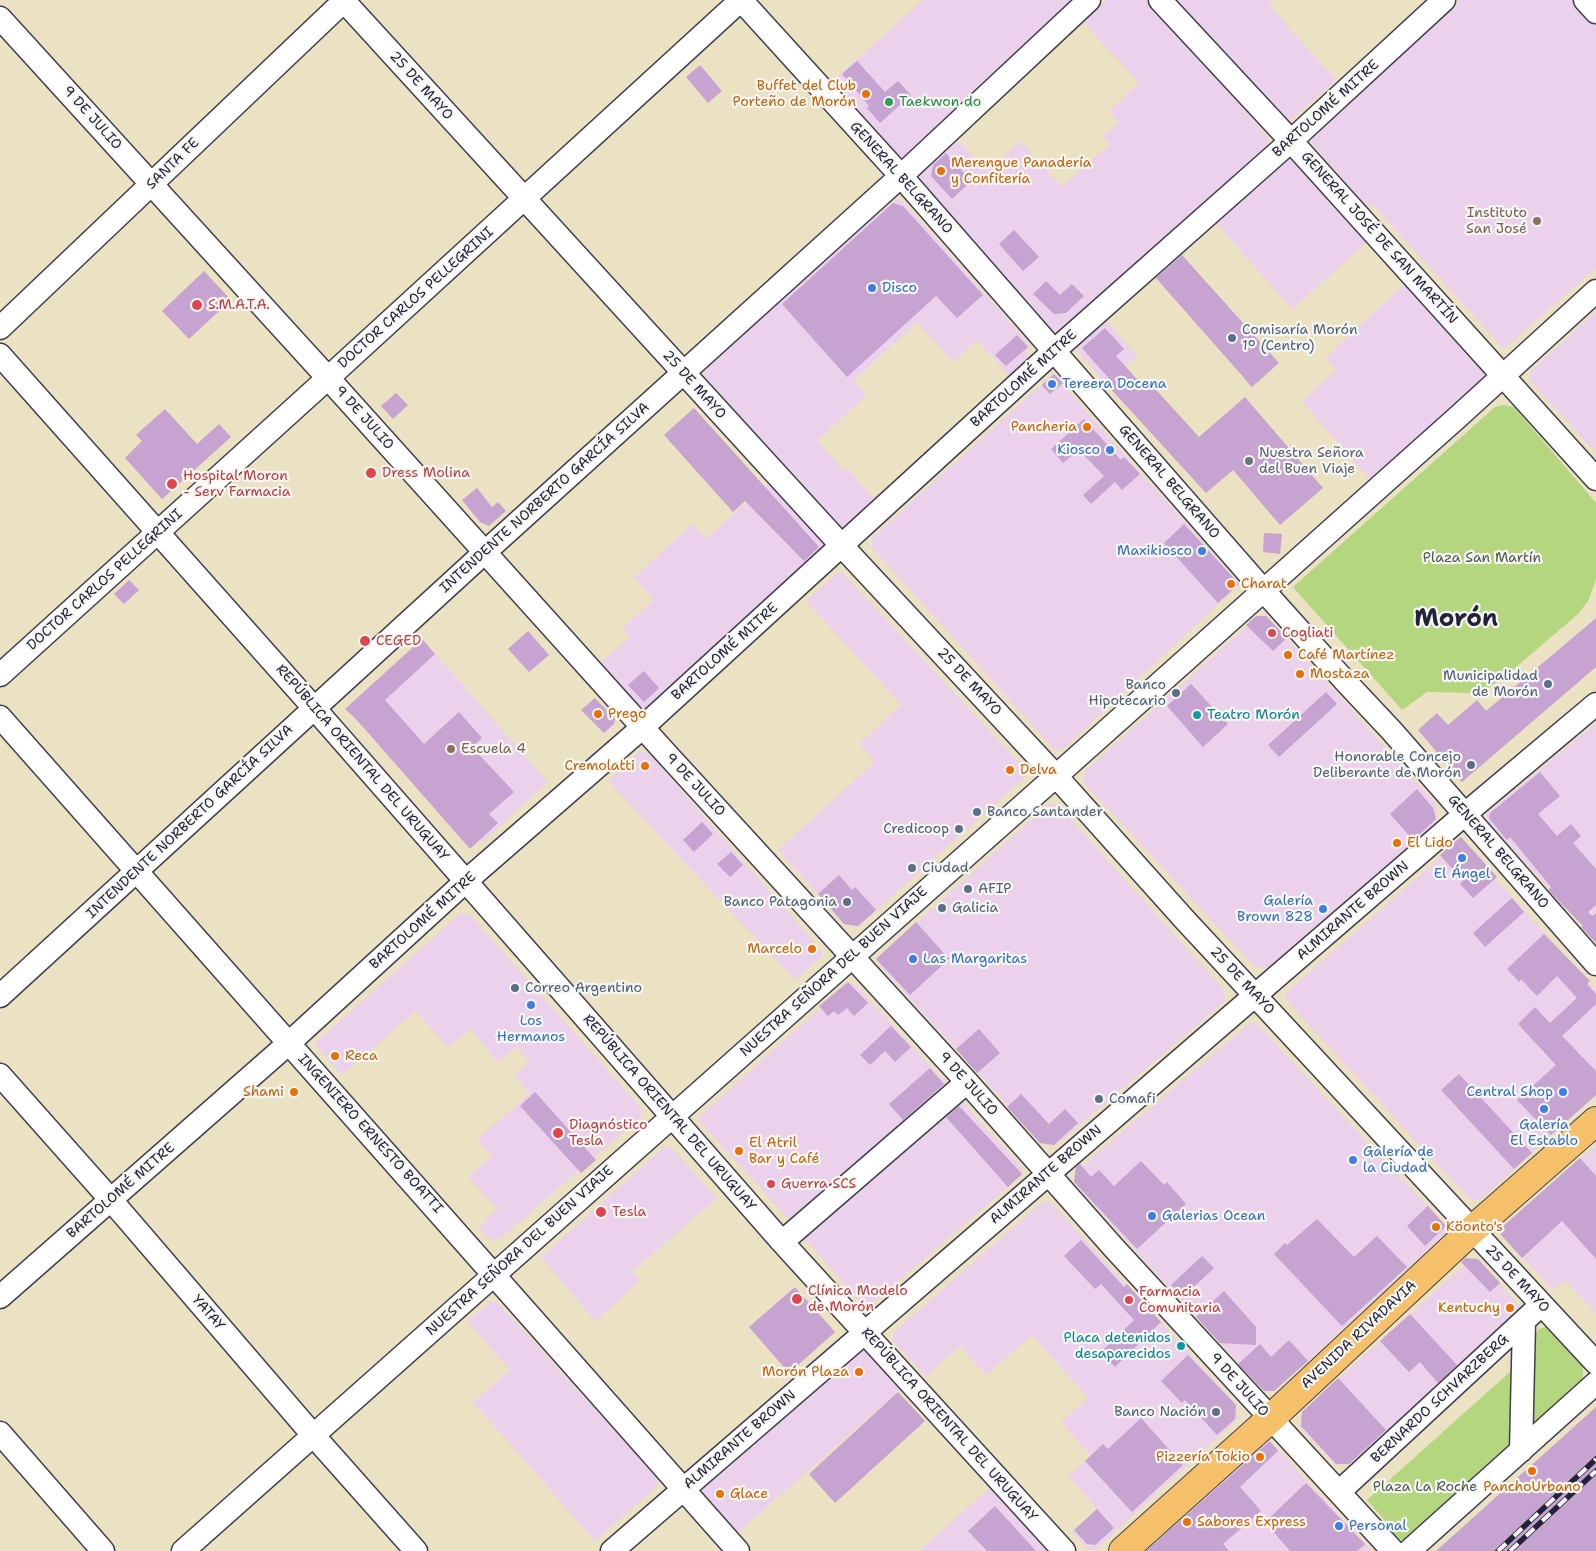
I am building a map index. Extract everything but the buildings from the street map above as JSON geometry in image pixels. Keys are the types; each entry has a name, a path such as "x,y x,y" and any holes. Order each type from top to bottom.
{"main road":[{"name":"AVENIDA RIVADAVIA","path":"1123,1551 1270,1419 1472,1230 1596,1121"}],"street":[{"name":"25 DE MAYO","path":"344,0 524,200 1596,1363"},
{"name":"SANTA FE","path":"0,328 344,0"},
{"name":"GENERAL BELGRANO","path":"741,0 901,176 1264,591 1391,730 1596,964"},
{"name":"DOCTOR CARLOS PELLEGRINI","path":"0,675 524,200 741,0"},
{"name":"INTENDENTE NORBERTO GARCÍA SILVA","path":"0,996 484,553 901,176 1089,0"},
{"name":"GENERAL JOSÉ DE SAN MARTÍN","path":"1160,0 1291,141 1596,479"},
{"name":"BARTOLOMÉ MITRE","path":"0,1297 289,1042 466,881 643,727 1054,351 1291,141 1444,0"},
{"path":"1585,0 1596,12"},
{"name":"9 DE JULIO","path":"0,18 328,378 484,553 967,1082 1270,1419 1393,1551"},
{"name":"NUESTRA SEÑORA DEL BUEN VIAJE","path":"182,1551 1264,591 1596,292"},
{"name":"REPÚBLICA ORIENTAL DEL URUGUAY","path":"0,355 314,708 782,1242 1064,1551"},
{"name":"ALMIRANTE BROWN","path":"612,1551 1465,814 1596,704"},
{"name":"INGENIERO ERNESTO BOATTI","path":"0,717 738,1551"},
{"name":"YATAY","path":"0,1075 416,1551"},
{"path":"782,1242 967,1082"},
{"name":"BERNARDO SCHVARZBERG","path":"1339,1492 1541,1305"},
{"path":"1521,1450 1524,1322"},
{"path":"1409,1551 1596,1383"},
{"path":"0,1433 103,1551"}],"shaded area":[{"path":"923,0 1078,0 907,157 901,158 895,156 829,84"},
{"path":"1106,0 1146,0 1268,137 1268,143 1266,148 1062,332 1051,332 919,180 919,172 955,137 987,171 1020,141 1062,187 1110,144 1103,136 1119,122 1109,111 1139,83 1082,21"},
{"path":"1174,0 1272,0 1268,4 1336,80 1291,120 1284,121"},
{"path":"1459,0 1573,0 1596,25 1596,268 1504,349 1371,203 1367,207 1312,143 1314,133"},
{"path":"1292,157 1372,238 1292,309 1215,222 1286,158"},
{"path":"895,199 903,201 1028,343 1028,357 1025,366 1011,378 977,340 953,362 917,322 854,380 867,395 817,441 845,472 848,470 878,502 846,528 834,523 706,382 705,369 706,364"},
{"path":"1409,280 1485,371 1484,379 1371,481 1302,401 1336,370 1325,358"},
{"path":"1596,311 1596,453 1530,381 1530,372"},
{"path":"1104,319 1137,356 1106,384 1079,353 1078,349 1079,344"},
{"path":"1053,374 1237,581 1238,586 1063,749 1054,749 872,548 872,538"},
{"path":"769,482 822,541 824,551 648,710 638,709 599,665 630,637 623,628 654,600 634,577 693,524 706,539"},
{"path":"842,572 1026,770 1026,776 858,927 846,925 778,850 875,762 859,744 901,705 806,601 836,574"},
{"path":"1258,616 1267,616 1436,804 1436,822 1267,968 1256,968 1084,783 1084,772"},
{"name":"Escuela 4","path":"422,639 548,782 483,842 461,837 352,716 351,706"},
{"path":"1596,723 1596,938 1487,822 1486,814"},
{"path":"640,751 650,755 822,951 822,956 795,980 608,781"},
{"path":"1057,804 1225,991 1225,1001 1055,1146 1044,1145 879,965 879,956 1048,805"},
{"path":"1458,842 1464,843 1596,991 1596,1095 1480,1200 1470,1200 1286,1000 1286,993"},
{"path":"461,913 470,915 641,1108 642,1116 500,1239 490,1240 479,1228 497,1209 468,1177 492,1156 477,1139 530,1094 514,1075 529,1062 516,1047 498,1062 470,1029 448,1048 416,1011 342,1075 315,1043"},
{"path":"854,983 950,1088 795,1226 699,1121 699,1117 847,984"},
{"path":"1250,1023 1256,1023 1446,1226 1446,1233 1276,1390 1263,1390 1074,1183 1075,1172"},
{"path":"958,1097 1022,1168 1022,1175 870,1305 862,1304 802,1236"},
{"path":"1596,1145 1596,1314 1565,1280 1553,1290 1502,1236 1500,1229"},
{"path":"671,1147 717,1198 632,1272 640,1281 595,1321 541,1257 663,1148"},
{"path":"1042,1202 1051,1203 1236,1404 1238,1419 1095,1550 1088,1549 1072,1531 1097,1509 1068,1476 1091,1456 1061,1422 1088,1398 1032,1335 986,1375 960,1346 926,1376 892,1340 894,1332"},
{"path":"1470,1260 1479,1262 1520,1306 1519,1313 1350,1464 1335,1465 1300,1427 1302,1412"},
{"path":"492,1301 498,1303 658,1479 657,1486 595,1541 473,1402 510,1370 467,1321"},
{"path":"865,1349 902,1388 733,1537 700,1497 705,1485 857,1352"},
{"path":"1266,1443 1272,1443 1372,1551 1147,1551"},
{"path":"991,1487 1050,1551 919,1551"}],"green space":[{"name":"Plaza San Martín","path":"1504,405 1514,407 1596,503 1596,578 1594,585 1588,601 1578,614 1501,680 1487,689 1470,693 1427,692 1402,710 1293,587 1495,407"},
{"name":"Plaza La Roche","path":"1548,1326 1580,1359 1583,1368 1583,1379 1579,1386 1408,1541 1390,1535 1386,1530 1388,1524 1367,1500 1530,1354 1531,1340 1539,1329"}],"railway":[{"path":"1498,1551 1596,1459"},
{"path":"1510,1551 1596,1471"}],"place":[{"name":"Buffet del Club Porteño de Morón","path":"866,94"},
{"name":"Taekwon do","path":"889,102"},
{"name":"Merengue Panadería y Confitería","path":"941,171"},
{"name":"Instituto San José","path":"1537,221"},
{"name":"Disco","path":"872,288"},
{"name":"S.M.A.T.A.","path":"197,305"},
{"name":"Comisaría Morón 1° (Centro)","path":"1232,338"},
{"name":"Tereera Docena","path":"1052,384"},
{"name":"Pancheria","path":"1087,427"},
{"name":"Kiosco","path":"1110,450"},
{"name":"Nuestra Señora del Buen Viaje","path":"1249,461"},
{"name":"Dress Molina","path":"371,473"},
{"name":"Hospital Moron - Serv Farmacia","path":"172,484"},
{"name":"Maxikiosco","path":"1202,551"},
{"name":"Charat","path":"1231,584"},
{"name":"Cogliati","path":"1272,633"},
{"name":"CEGED","path":"365,641"},
{"name":"Café Martínez","path":"1288,655"},
{"name":"Mostaza","path":"1300,674"},
{"name":"Municipalidad de Morón","path":"1548,684"},
{"name":"Banco Hipotecario","path":"1176,693"},
{"name":"Prego","path":"598,714"},
{"name":"Teatro Morón","path":"1197,715"},
{"name":"Escuela 4","path":"451,749"},
{"name":"Honorable Concejo Deliberante de Morón","path":"1471,765"},
{"name":"Cremolatti","path":"645,766"},
{"name":"Delva","path":"1010,770"},
{"name":"Banco Santander","path":"977,812"},
{"name":"Credicoop","path":"959,829"},
{"name":"El Lido","path":"1397,843"},
{"name":"El Ángel","path":"1462,858"},
{"name":"Ciudad","path":"912,868"},
{"name":"AFIP","path":"968,889"},
{"name":"Banco Patagonia","path":"847,902"},
{"name":"Galicia","path":"942,908"},
{"name":"Galería Brown 828","path":"1323,909"},
{"name":"Marcelo","path":"812,949"},
{"name":"Las Margaritas","path":"913,959"},
{"name":"Correo Argentino","path":"515,988"},
{"name":"Los Hermanos","path":"531,1005"},
{"name":"Reca","path":"335,1056"},
{"name":"Shami","path":"294,1092"},
{"name":"Central Shop","path":"1563,1092"},
{"name":"Comafi","path":"1099,1099"},
{"name":"Galería El Establo","path":"1544,1109"},
{"name":"Diagnóstico Tesla","path":"558,1133"},
{"name":"El Atril Bar y Café","path":"739,1151"},
{"name":"Galería de la Ciudad","path":"1353,1160"},
{"name":"Guerra SCS","path":"771,1184"},
{"name":"Tesla","path":"601,1212"},
{"name":"Galerias Ocean","path":"1152,1216"},
{"name":"Köonto's","path":"1436,1227"},
{"name":"Clínica Modelo de Morón","path":"797,1299"},
{"name":"Farmacia Comunitaria","path":"1129,1300"},
{"name":"Kentuchy","path":"1510,1308"},
{"name":"Placa detenidos desaparecidos","path":"1181,1346"},
{"name":"Morón Plaza","path":"859,1372"},
{"name":"Banco Nación","path":"1216,1412"},
{"name":"Pizzería Tokio","path":"1260,1457"},
{"name":"PanchoUrbano","path":"1532,1471"},
{"name":"Glace","path":"720,1494"},
{"name":"Sabores Express","path":"1187,1522"},
{"name":"Personal","path":"1339,1526"}],"district":[{"name":"Morón","path":"1456,620"}]}
